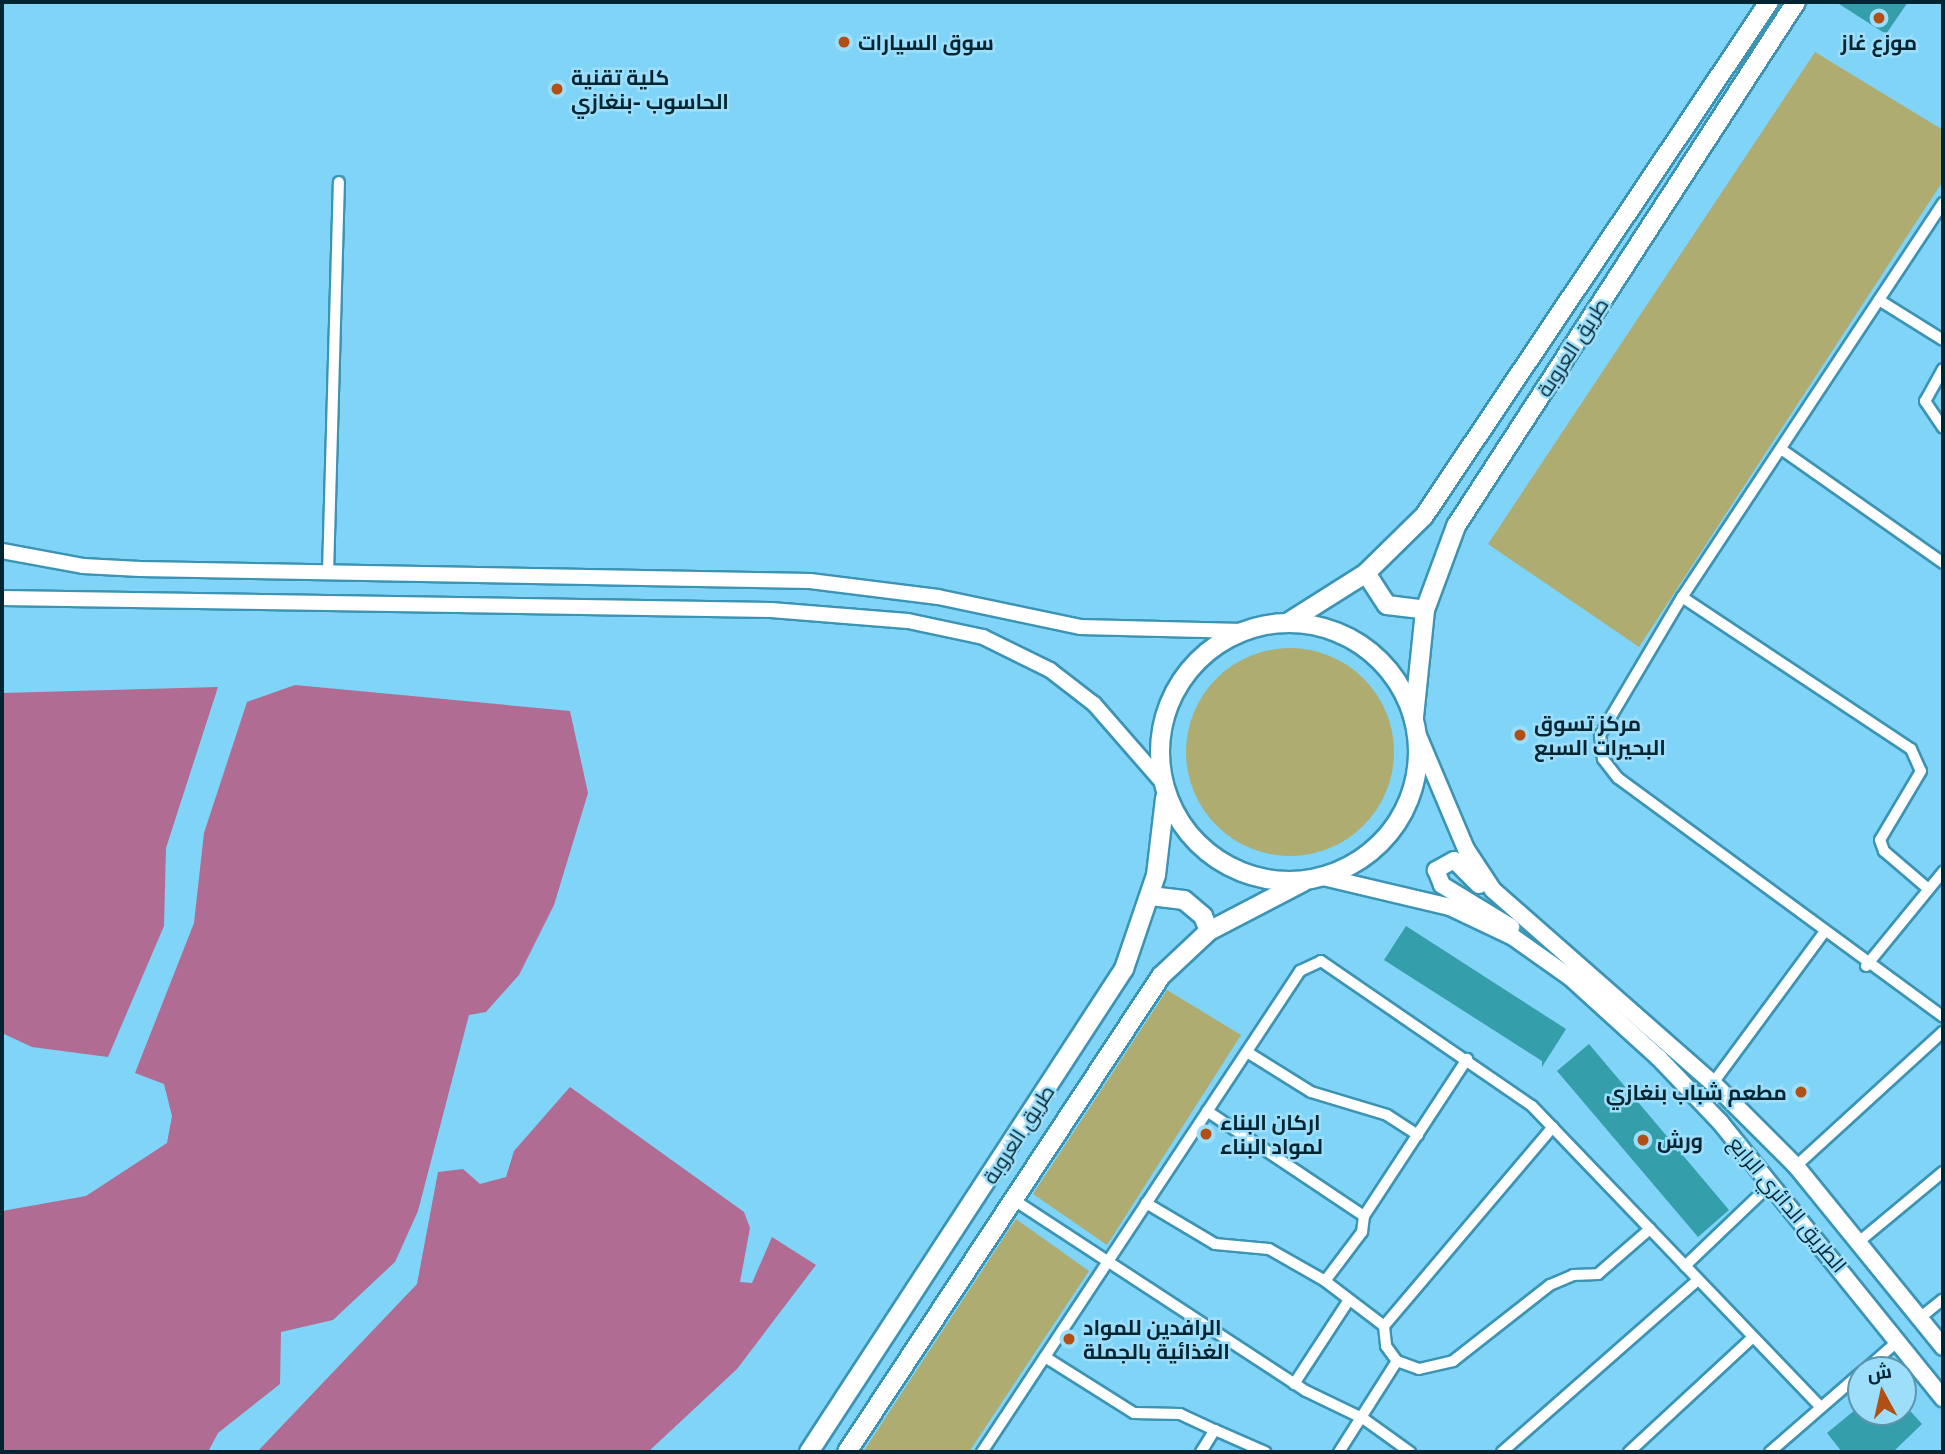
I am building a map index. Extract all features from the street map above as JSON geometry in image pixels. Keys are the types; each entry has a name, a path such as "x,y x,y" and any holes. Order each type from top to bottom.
{"highway":[{"name":"طريق العروبة","path":"1287,623 1366,573 1436,499 1769,2"},
{"name":"طريق العروبة","path":"847,1452 1151,989 1209,932 1315,878 1365,856 1397,822 1415,779 1415,725 1425,610 1447,546 1468,506 1796,2"},
{"path":"1366,573 1387,605 1425,610"},
{"path":"1315,878 1262,878 1219,861 1186,831 1163,786 1159,739 1178,685 1206,652 1243,631 1287,623 1333,630 1373,653 1398,682 1415,725"},
{"name":"طريق العروبة","path":"809,1452 1115,986 1151,896 1163,786"},
{"path":"1151,896 1184,900 1203,916 1209,932"}],"main road":[{"path":"2,551 83,566 328,573 800,580 938,597 1090,628 1243,631"},
{"path":"2,598 771,610 918,623 983,637 1050,670 1094,704 1163,786"},
{"name":"الطريق الدائري الرابع","path":"1415,725 1466,849 1502,899 1713,1083 1796,1166 1861,1240 1943,1347"},
{"path":"1502,899 1454,860 1436,870 1442,885 1493,913 1533,950"},
{"name":"الطريق الدائري الرابع","path":"1315,878 1427,899 1533,950 1659,1058 1772,1183 1900,1340 1943,1398"}],"street":[{"path":"328,573 339,182"},
{"path":"1943,203 1682,597 1602,723 1603,759 1618,778 1866,966 1943,1017"},
{"path":"1879,300 1943,340"},
{"path":"1943,369 1925,401 1943,428"},
{"path":"1781,449 1943,563"},
{"path":"1682,597 1911,749 1921,771 1880,840 1884,851 1926,887"},
{"path":"1866,966 1926,887 1943,872"},
{"path":"1713,1083 1824,934"},
{"path":"982,1452 1300,971 1321,961 1467,1059 1553,1127 1821,1407"},
{"path":"1796,1166 1943,1032"},
{"path":"1247,1052 1311,1092 1387,1115 1418,1135"},
{"path":"1325,1281 1364,1227 1364,1216 1467,1059"},
{"path":"1208,1111 1364,1216"},
{"path":"1553,1127 1384,1326 1386,1346 1397,1362 1419,1369 1453,1361 1550,1285 1573,1275 1598,1274 1650,1229"},
{"path":"1861,1240 1943,1172"},
{"path":"1685,1266 1772,1183"},
{"path":"1014,1200 1294,1384 1364,1419 1410,1452"},
{"path":"1146,1203 1215,1244 1269,1249 1325,1281 1384,1326"},
{"path":"1502,1452 1698,1280"},
{"path":"1921,1317 1943,1299"},
{"path":"1294,1384 1349,1300"},
{"path":"1629,1452 1753,1337"},
{"path":"1882,1356 1900,1340"},
{"path":"1045,1357 1134,1413 1180,1414 1265,1452"},
{"path":"1339,1452 1364,1419 1397,1362"},
{"path":"1770,1452 1847,1385"},
{"path":"1201,1452 1215,1430"}],"shaded area":[{"path":"1815,52 1943,130 1943,181 1639,647 1488,544"},
{"path":"1290,648 1330,656 1348,665 1364,678 1377,694 1386,712 1394,752 1386,792 1377,810 1364,826 1348,839 1330,848 1290,856 1250,848 1232,839 1216,826 1203,810 1194,792 1186,752 1194,712 1203,694 1216,678 1232,665 1250,656"},
{"path":"295,685 570,711 588,793 554,905 519,975 486,1012 469,1015 418,1211 395,1262 333,1320 281,1332 280,1384 218,1433 208,1452 2,1452 2,1211 86,1196 167,1143 172,1116 164,1084 135,1073 194,923 204,833 247,702"},
{"path":"218,687 166,848 164,926 108,1057 32,1047 2,1033 2,693"},
{"path":"1167,990 1241,1035 1107,1245 1033,1194"},
{"path":"570,1087 744,1212 750,1228 740,1282 752,1283 772,1237 816,1265 737,1369 648,1452 257,1452 417,1284 438,1172 463,1169 480,1184 506,1177 514,1151"},
{"path":"1016,1219 1089,1271 969,1452 863,1452"}],"building":[{"name":"موزع غاز","path":"1836,2 1908,2 1886,34"},
{"path":"1406,926 1566,1029 1542,1067 1542,1061 1384,960"},
{"name":"ورش","path":"1589,1044 1729,1210 1698,1237 1557,1071"},
{"path":"1847,1417 1847,1426 1917,1426 1917,1418 1922,1424 1893,1452 1842,1452 1827,1433"}],"place":[{"name":"موزع غاز","path":"1879,18"},
{"name":"سوق السيارات","path":"844,42"},
{"name":"كلية تقنية الحاسوب -بنغازي","path":"557,89"},
{"name":"مركز تسوق البحيرات السبع","path":"1520,735"},
{"name":"مطعم شباب بنغازي","path":"1801,1092"},
{"name":"اركان البناء لمواد البناء","path":"1206,1134"},
{"name":"ورش","path":"1643,1140"},
{"name":"الرافدين للمواد الغذائية بالجملة","path":"1069,1339"}]}
